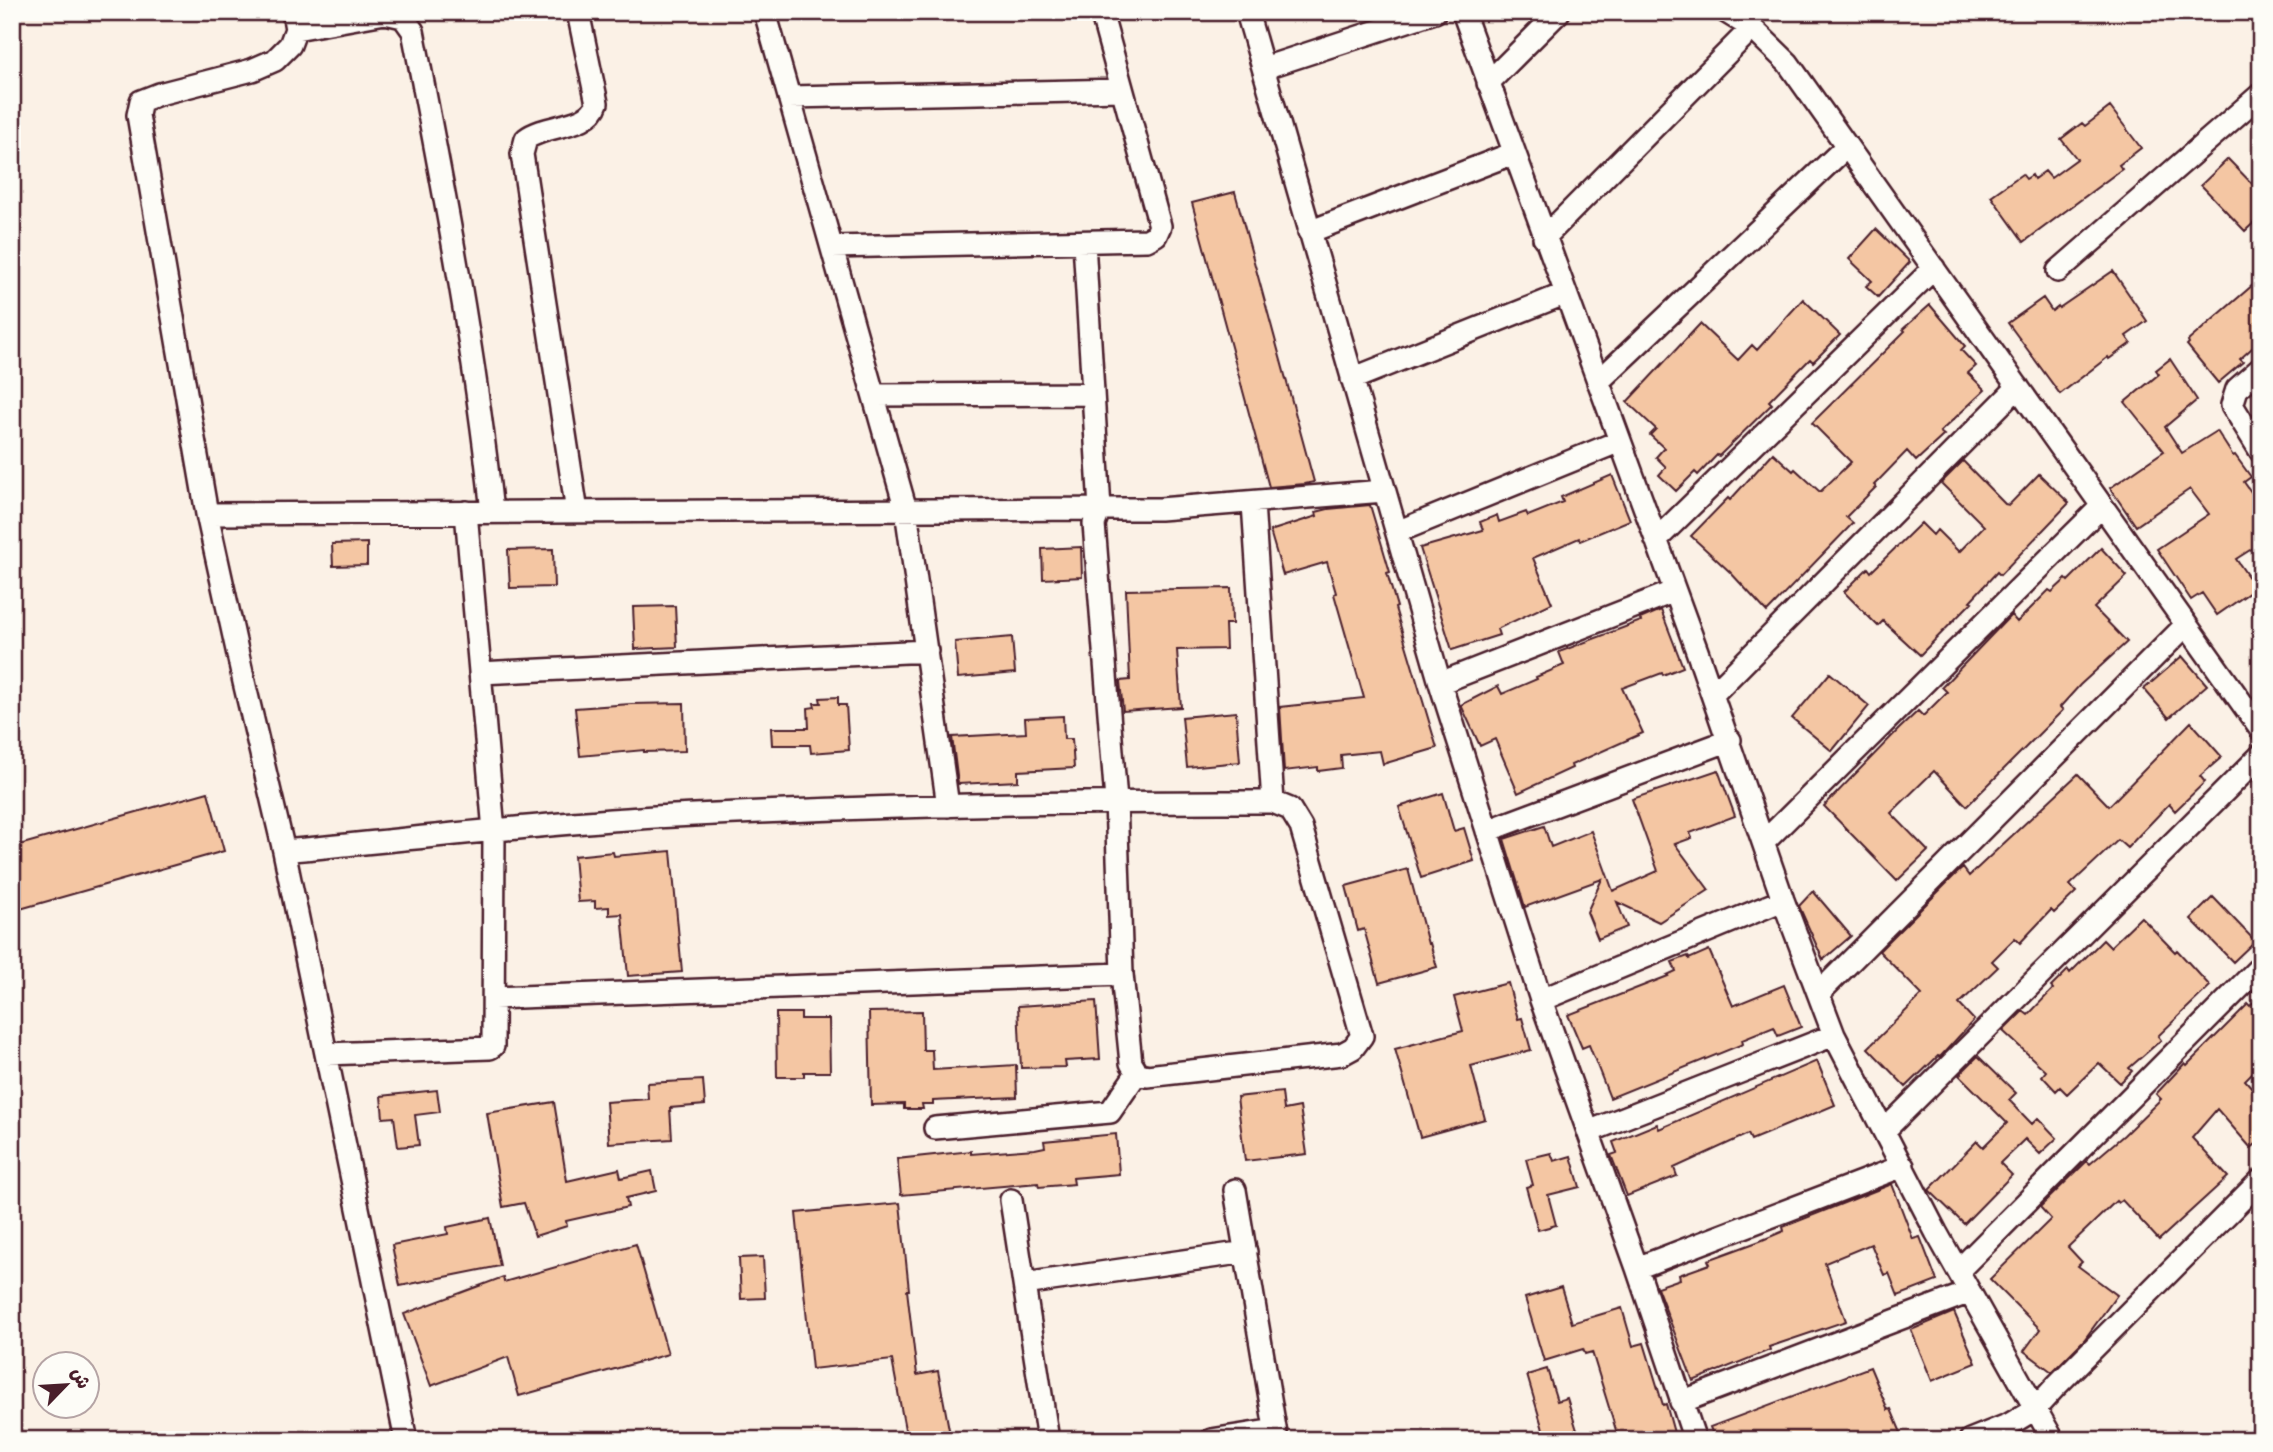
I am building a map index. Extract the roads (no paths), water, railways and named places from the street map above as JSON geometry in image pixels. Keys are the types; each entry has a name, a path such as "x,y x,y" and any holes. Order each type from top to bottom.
{"street":[{"path":"577,512 522,154 526,139 536,131 584,119 594,112 597,103 578,12"},
{"path":"765,12 906,510 948,806"},
{"path":"832,247 1147,240 1156,236 1160,226 1101,12"},
{"path":"1247,12 1440,683 1541,1000 1695,1440"},
{"path":"1264,68 1435,12"},
{"path":"1463,12 1564,294 1730,740 1783,900 1834,1035 1958,1271 2053,1440"},
{"path":"1489,83 1559,12"},
{"path":"1726,12 1752,28 1788,63 2261,730"},
{"path":"406,1440 284,852 208,514 138,115 141,101 252,70 275,60 290,44 294,20 385,13 403,17 413,31 450,223 483,427 492,512"},
{"path":"1544,238 1752,28"},
{"path":"789,97 1122,90"},
{"path":"2058,271 2261,94"},
{"path":"1598,382 1847,146"},
{"path":"1309,232 1514,153"},
{"path":"284,852 672,817 1116,801 1273,802 1290,809 1301,827 1362,1036 1353,1048 1342,1054 1147,1076 1137,1073 1131,1063 1122,974 1116,801 1094,524 1100,509 1084,242"},
{"path":"1656,540 1934,268"},
{"path":"1352,379 1564,294"},
{"path":"2261,368 2237,389 2232,405 2261,452"},
{"path":"1713,694 2018,387"},
{"path":"874,395 1093,394"},
{"path":"1397,532 1620,441"},
{"path":"208,514 1160,509 1384,491"},
{"path":"1253,503 1273,802"},
{"path":"1764,842 2102,506"},
{"path":"326,1054 490,1048 494,1041 494,831 466,513"},
{"path":"1440,683 1675,591"},
{"path":"1819,993 2186,625"},
{"path":"480,673 927,651"},
{"path":"1487,831 1730,740"},
{"path":"1884,1130 2261,755"},
{"path":"1541,1000 1783,900"},
{"path":"1958,1271 2261,966"},
{"path":"494,998 1122,974"},
{"path":"1588,1132 1834,1035"},
{"path":"935,1128 1110,1112 1137,1073"},
{"path":"1637,1268 1903,1166"},
{"path":"1970,1440 2010,1424 2035,1409 2261,1180"},
{"path":"1211,1440 1276,1435 1235,1190"},
{"path":"1011,1200 1048,1440"},
{"path":"1024,1284 1246,1252"},
{"path":"1681,1402 1970,1292"}]}
